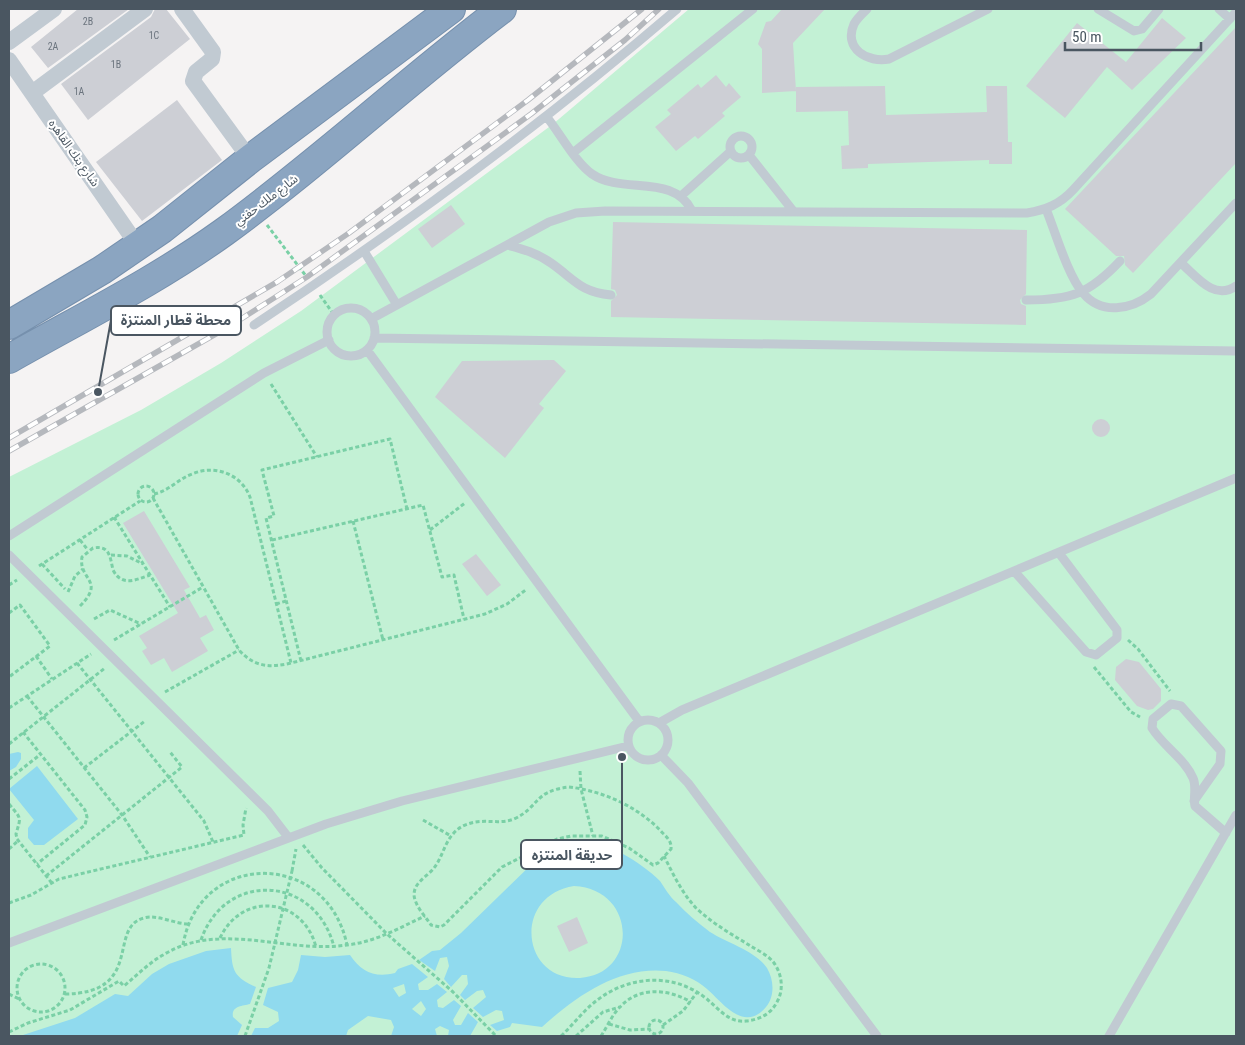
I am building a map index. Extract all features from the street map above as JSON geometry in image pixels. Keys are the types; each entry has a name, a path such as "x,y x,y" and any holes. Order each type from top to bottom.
{"highway":[{"path":"9,325 138,246 451,9"},
{"name":"شارع ملك حفني","path":"9,360 180,262 224,232 299,175 437,59 502,9"},
{"path":"272,143 269,154 271,165 278,173 288,176 299,175"},
{"path":"202,197 214,196 224,201 230,211 230,222 224,232"}],"street":[{"path":"9,42 54,9"},
{"path":"32,93 145,9"},
{"path":"182,9 213,52 212,58 196,72 193,81 250,160"},
{"name":"شارع بنك القاهره","path":"9,60 138,246"}],"lane":[{"path":"254,325 364,251 546,116 677,9"},
{"path":"574,152 753,9"},
{"path":"867,9 854,24 852,34 854,44 860,53 868,59 879,61 889,58 988,9"},
{"path":"1098,9 1134,31 1142,29 1159,9"},
{"path":"372,319 549,222 576,213 605,210 1027,213 1046,208 1059,202 1073,190 1233,15 1219,9"},
{"path":"546,116 587,170 599,178 612,182 671,190 681,196 692,211"},
{"path":"730,152 729,147 733,138 743,136 751,141 752,146 749,155"},
{"path":"681,196 730,152"},
{"path":"730,152 739,158 749,155"},
{"path":"749,155 794,212"},
{"path":"1046,208 1082,293 1099,305 1118,308 1127,307 1144,300 1236,203"},
{"path":"507,245 538,255 581,287 598,294 611,295"},
{"path":"364,251 397,305"},
{"path":"1026,300 1062,299 1082,293 1102,279 1120,261"},
{"path":"1181,263 1214,290 1226,291 1236,286"},
{"path":"356,308 372,319 374,338 368,350 355,355 342,354 328,340 328,328 334,315 344,309 356,308"},
{"path":"374,338 1236,351"},
{"path":"9,536 264,373 328,340"},
{"path":"368,350 639,721"},
{"path":"660,723 682,710 1236,478"},
{"path":"1014,571 1089,655 1099,654 1115,640 1118,635 1116,628 1059,552"},
{"path":"9,555 292,835"},
{"path":"1194,801 1220,764 1221,751 1181,706 1173,704 1151,722 1153,731 1192,775 1196,786 1194,801 1198,810 1226,833"},
{"path":"650,719 660,723 664,727 668,745 661,756 651,760 639,759 628,746 628,734 639,721 650,719"},
{"path":"9,943 292,835 402,801 628,746"},
{"path":"661,756 688,783 878,1036"},
{"path":"1109,1036 1236,815"}],"path":[{"path":"255,208 334,315"},
{"path":"264,373 317,457"},
{"path":"300,661 266,518 274,516 262,470 390,439 407,509"},
{"path":"9,585 140,500 150,502 154,496 183,478 201,471 217,470 238,479 250,497 291,663"},
{"path":"140,500 137,494 141,488 148,486 238,650 250,660 266,666 300,661 497,610 537,581"},
{"path":"430,530 475,496"},
{"path":"272,540 423,505 442,577 454,574 464,619"},
{"path":"114,517 170,607"},
{"path":"353,521 383,640"},
{"path":"80,540 88,550"},
{"path":"80,606 88,598 92,588 90,578 83,569 82,557 88,550 103,548 111,555 127,556 144,565"},
{"path":"111,555 113,570 123,580 132,581 150,576"},
{"path":"68,592 75,576 83,569"},
{"path":"276,604 286,601"},
{"path":"9,613 20,605 50,646 9,677"},
{"path":"94,619 110,610 141,624"},
{"path":"1118,635 1138,648 1165,681 1172,695 1173,704"},
{"path":"154,699 238,650"},
{"path":"1089,655 1097,671 1131,712 1151,722"},
{"path":"36,656 52,679"},
{"path":"9,744 115,660"},
{"path":"77,663 204,821 213,842"},
{"path":"27,696 122,815 150,857"},
{"path":"84,768 145,721"},
{"path":"23,732 85,810 88,817 85,825 37,864"},
{"path":"46,876 182,767 170,752"},
{"path":"9,779 41,754"},
{"path":"580,758 581,788 594,836"},
{"path":"569,787 581,788 626,805 653,824 672,844 671,849 658,863 653,865 629,848 602,836 571,836 557,839 502,867 440,927 431,925 416,903 415,890 417,884 438,862 451,836 470,823 512,820 521,815 541,795 549,791 569,787"},
{"path":"9,903 31,896 51,882 244,835 243,820 250,794"},
{"path":"9,804 20,819 20,826 16,834 19,840 51,882"},
{"path":"423,820 451,836"},
{"path":"245,1036 260,998 275,944 292,871 292,835"},
{"path":"292,835 387,934 452,992 496,1036"},
{"path":"9,849 19,840"},
{"path":"561,1036 595,1002 618,988 631,983 659,979 674,981 698,991 732,1019 753,1021 771,1011 781,992 781,982 773,962 724,930 696,907 683,891 664,856"},
{"path":"183,945 189,924 202,903 211,894 232,880 257,873 282,875 306,884 326,900 340,921 348,945"},
{"path":"201,940 211,919 227,903 247,893 270,890 292,895 312,907 326,925 334,947"},
{"path":"220,938 224,929 237,916 254,907 272,906 298,916 310,930 316,947"},
{"path":"9,1032 28,1023 49,1018 89,1001 119,981 124,986 155,960 183,945 201,940 220,938 282,945 334,947 366,942 425,916"},
{"path":"64,994 91,990 113,976 121,961 127,932 138,920 154,917 171,922 189,924"},
{"path":"9,994 19,999 30,1010 47,1011 58,1005 64,994 65,984 58,970 52,966 37,964 23,971 17,984 19,999"},
{"path":"601,1036 620,1007 634,996 652,991 672,992 691,1002"},
{"path":"663,1025 674,1019 691,1002 698,991"},
{"path":"578,1036 603,1012 620,1007"},
{"path":"47,1011 49,1018"},
{"path":"649,1029 654,1020 662,1022 663,1025"},
{"path":"609,1024 630,1030 649,1029"},
{"path":"649,1029 653,1035 662,1032 663,1025"}],"green space":[{"path":"689,9 1236,9 1236,1036 9,1036 9,477 141,410 221,363 301,311 553,124"}],"water":[{"path":"21,753 21,759 16,767 9,771 9,754"},
{"path":"37,766 78,819 44,845 34,845 28,838 28,828 34,820 9,789"},
{"path":"579,844 605,847 617,851 638,863 660,881 669,895 701,925 717,936 749,952 762,962 767,968 773,988 771,998 766,1007 758,1014 750,1017 742,1016 727,1008 703,985 693,979 672,972 648,971 631,973 598,986 569,1005 542,1027 512,1023 510,1027 497,1031 490,1025 504,1020 502,1011 496,1010 483,1017 473,1008 486,997 483,990 477,991 465,1000 460,995 468,984 467,975 462,975 451,987 444,979 449,966 447,957 440,958 435,971 419,960 432,951 440,950 461,933 537,859 559,847","holes":["574,886 595,891 610,901 619,915 623,932 621,948 613,962 599,973 580,978 560,975 545,966 536,953 532,937 533,920 540,905 554,893"]},
{"path":"231,948 232,962 236,972 243,980 256,987 250,1004 238,1007 233,1013 233,1017 242,1025 237,1036 20,1036 75,1018 115,994 128,996 152,974 169,964 206,951"},
{"path":"301,955 325,957 350,955 359,966 369,972 381,975 395,973 398,969 412,964 428,977 418,984 419,990 428,990 437,984 447,992 437,1000 438,1007 443,1008 454,1000 461,1006 453,1020 455,1025 461,1025 468,1013 478,1022 470,1036 448,1036 449,1030 440,1026 435,1029 437,1036 391,1036 394,1027 391,1020 368,1016 348,1030 346,1036 251,1036 255,1028 268,1028 279,1021 278,1012 263,1005 268,988 292,982 298,970","holes":["404,984 406,993 399,997 393,988","421,1001 426,1009 421,1016 412,1009"]}],"building":[{"path":"78,9 129,9 48,68 31,47"},
{"path":"155,9 166,9 190,39 88,120 61,84 151,17"},
{"path":"782,9 825,9 793,43 796,91 762,93 762,49 758,44 766,22 771,21"},
{"path":"1162,18 1186,38 1132,90 1107,67 1065,118 1026,86 1077,23 1126,62"},
{"path":"1236,27 1236,163 1133,273 1125,265 1124,256 1116,256 1065,209"},
{"path":"716,75 726,87 729,83 741,97 722,113 725,116 698,139 695,136 676,151 655,127 671,114 667,110 698,84 701,88"},
{"path":"885,86 886,115 987,112 986,86 1007,86 1008,142 1012,142 1012,164 989,164 989,160 868,164 868,168 842,169 841,146 849,145 848,111 796,112 796,87"},
{"path":"177,100 222,160 142,221 96,162"},
{"path":"451,205 465,224 432,248 418,229"},
{"path":"613,222 1027,230 1026,294 1020,300 1021,304 1026,306 1026,325 611,317 611,301 617,295 615,290 611,289"},
{"path":"554,360 566,371 539,404 544,408 505,458 435,397 462,361"},
{"path":"1097,419 1105,419 1110,424 1108,435 1097,437 1092,432 1092,424"},
{"path":"144,511 190,587 184,590 200,618 206,615 214,630 200,638 208,651 172,672 164,658 151,665 142,651 147,648 139,636 178,613 123,523"},
{"path":"476,554 501,585 487,596 462,564"},
{"path":"1126,659 1139,662 1161,689 1161,701 1153,709 1148,710 1137,706 1115,680 1116,667"},
{"path":"577,917 588,943 569,952 557,926"}],"railway":[{"path":"9,438 277,282 349,233 528,100 642,9"},
{"path":"9,451 230,326 307,277 531,114 625,40 659,9"}],"place":[{"name":"محطة قطار المنتزة","path":"98,392"},
{"name":"حديقة المنتزه","path":"622,757"}]}
